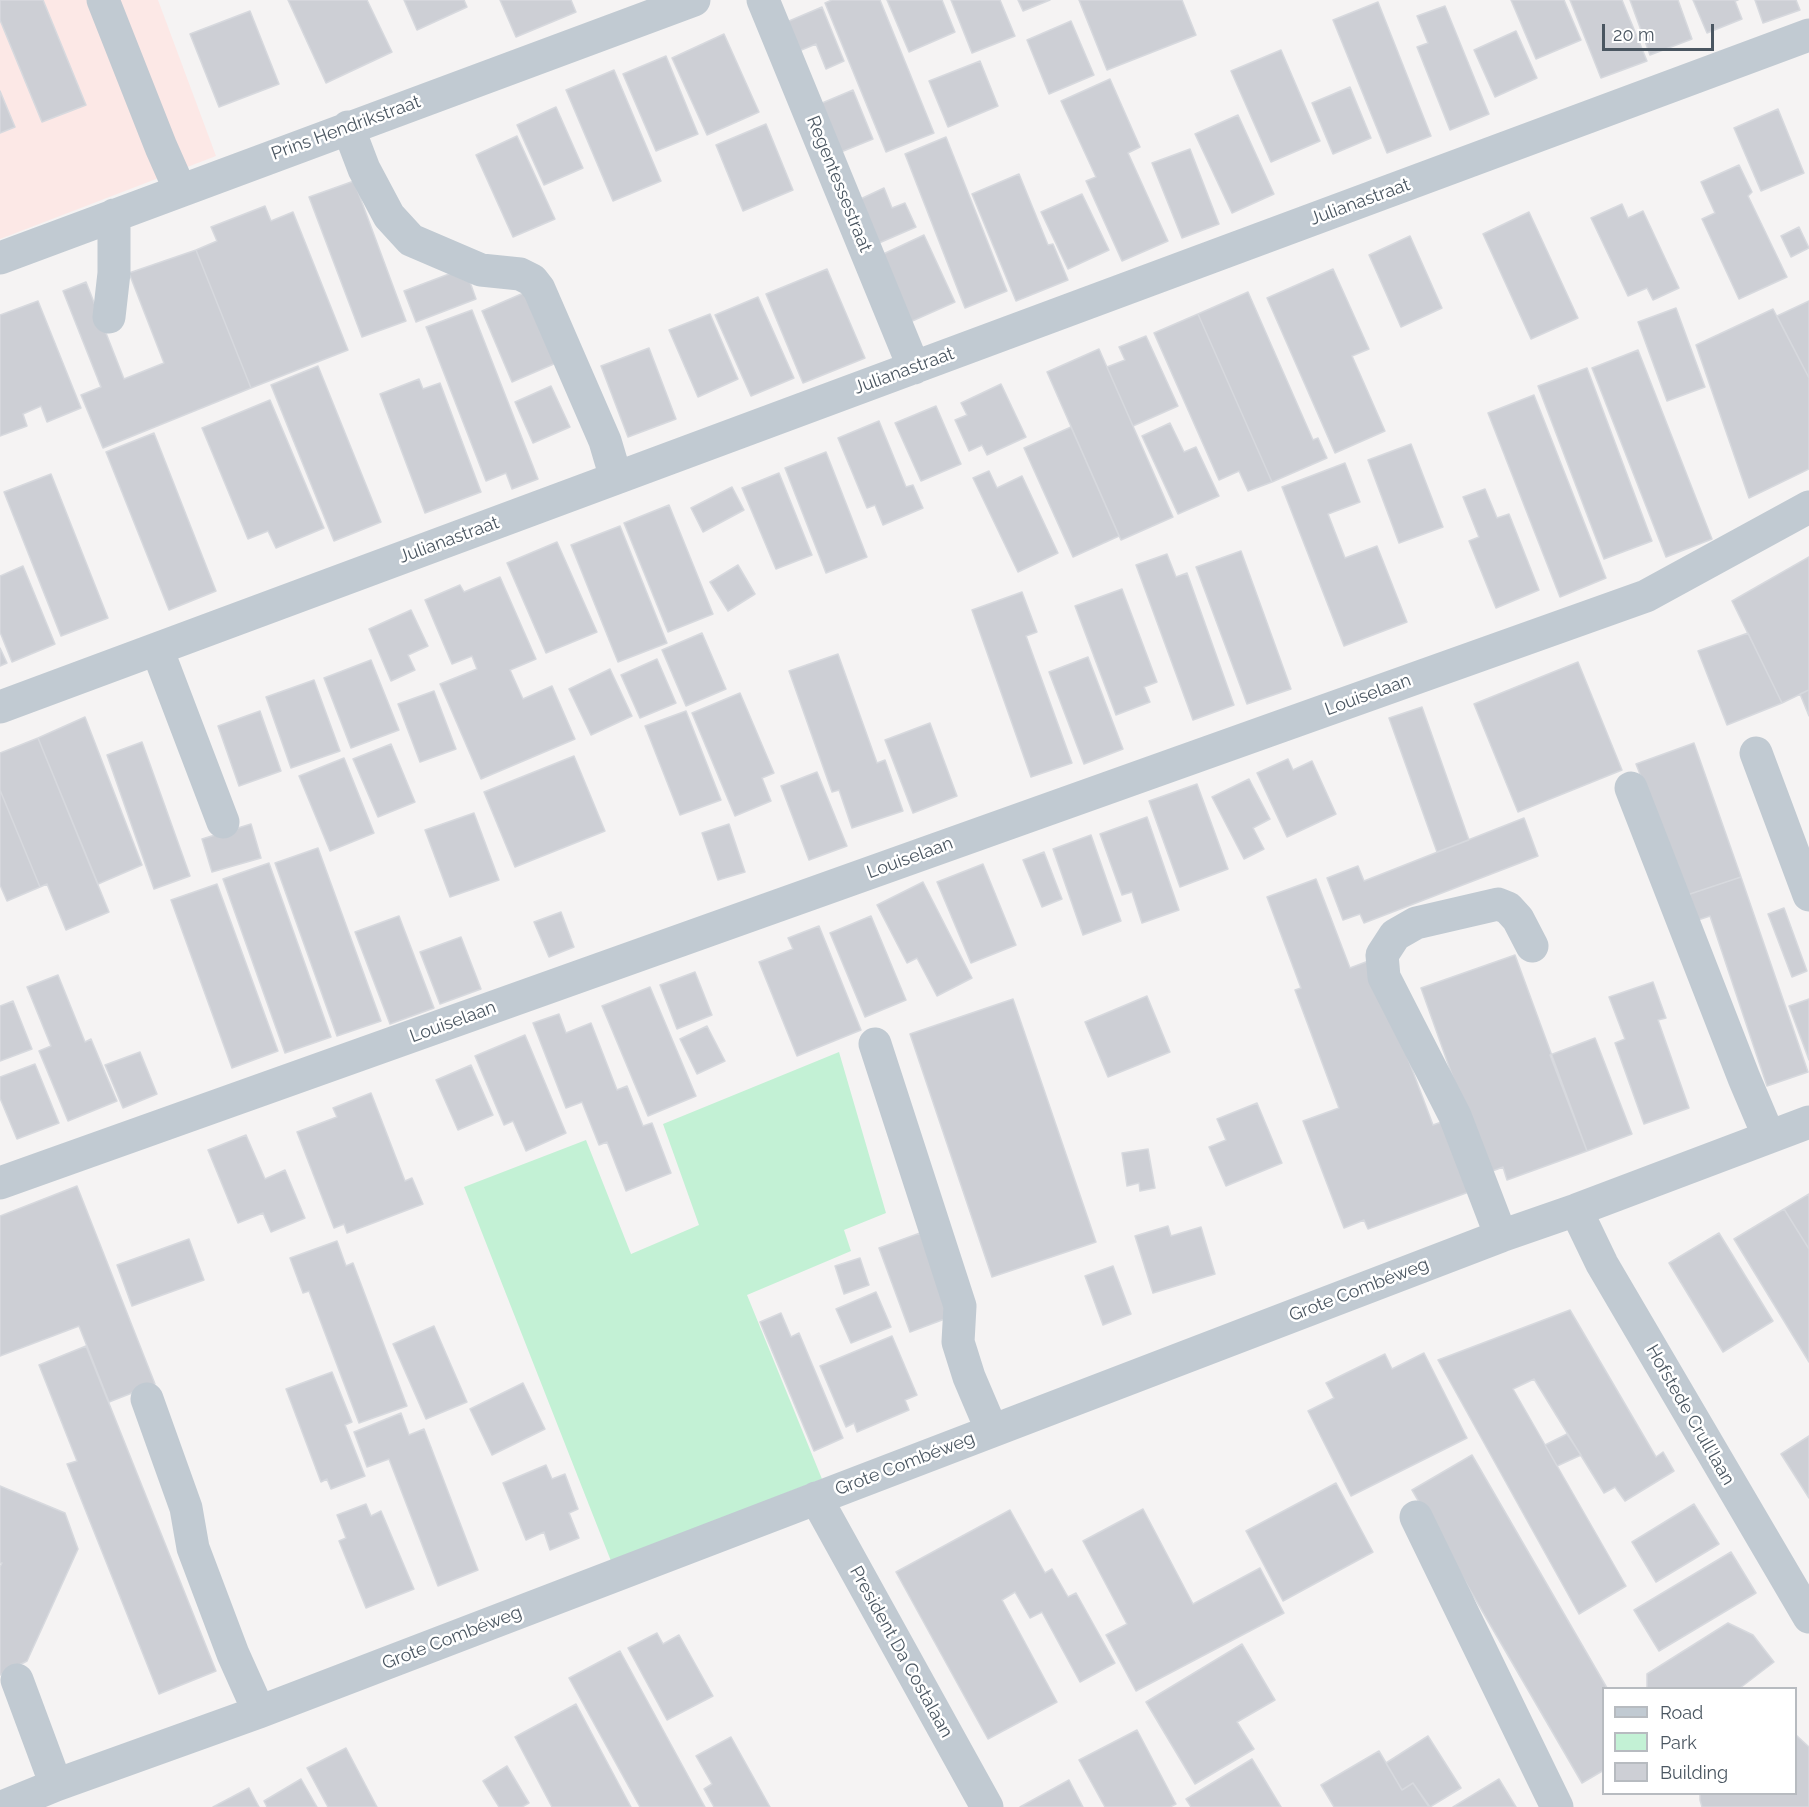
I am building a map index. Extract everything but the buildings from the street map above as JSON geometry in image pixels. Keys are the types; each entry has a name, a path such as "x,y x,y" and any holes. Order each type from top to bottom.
{"street":[{"path":"103,0 180,190"},
{"name":"Prins Hendrikstraat","path":"0,258 694,0"},
{"name":"Regentessestraat","path":"763,0 914,368"},
{"name":"Julianastraat","path":"0,707 1809,35"},
{"path":"348,127 364,169 389,216 411,240 481,270 520,274 532,280 539,289 605,441 616,478"},
{"path":"109,317 114,273 114,215"},
{"name":"Louiselaan","path":"0,1183 1646,596 1809,507"},
{"path":"157,649 223,822"},
{"path":"1755,753 1809,895"},
{"path":"1631,788 1769,1137"},
{"path":"1501,1236 1455,1116 1384,977 1382,955 1395,935 1416,923 1498,904 1508,908 1518,919 1532,946"},
{"path":"875,1044 960,1306 958,1342 969,1377 992,1431"},
{"name":"Grote Combéweg","path":"2,1807 49,1794 1501,1236 1809,1122"},
{"name":"Hofstede Crull'laan","path":"1576,1210 1602,1264 1809,1617"},
{"path":"147,1399 186,1508 193,1548 233,1654 259,1712"},
{"name":"President Da Costalaan","path":"816,1498 987,1807"},
{"path":"1416,1517 1557,1807"},
{"path":"17,1680 49,1794"}],"shaded area":[{"path":"0,0 158,0 216,156 0,239"}],"green space":[{"path":"839,1052 886,1213 844,1230 851,1251 747,1295 822,1479 611,1561 464,1187 586,1140 631,1254 699,1225 663,1124"}]}
